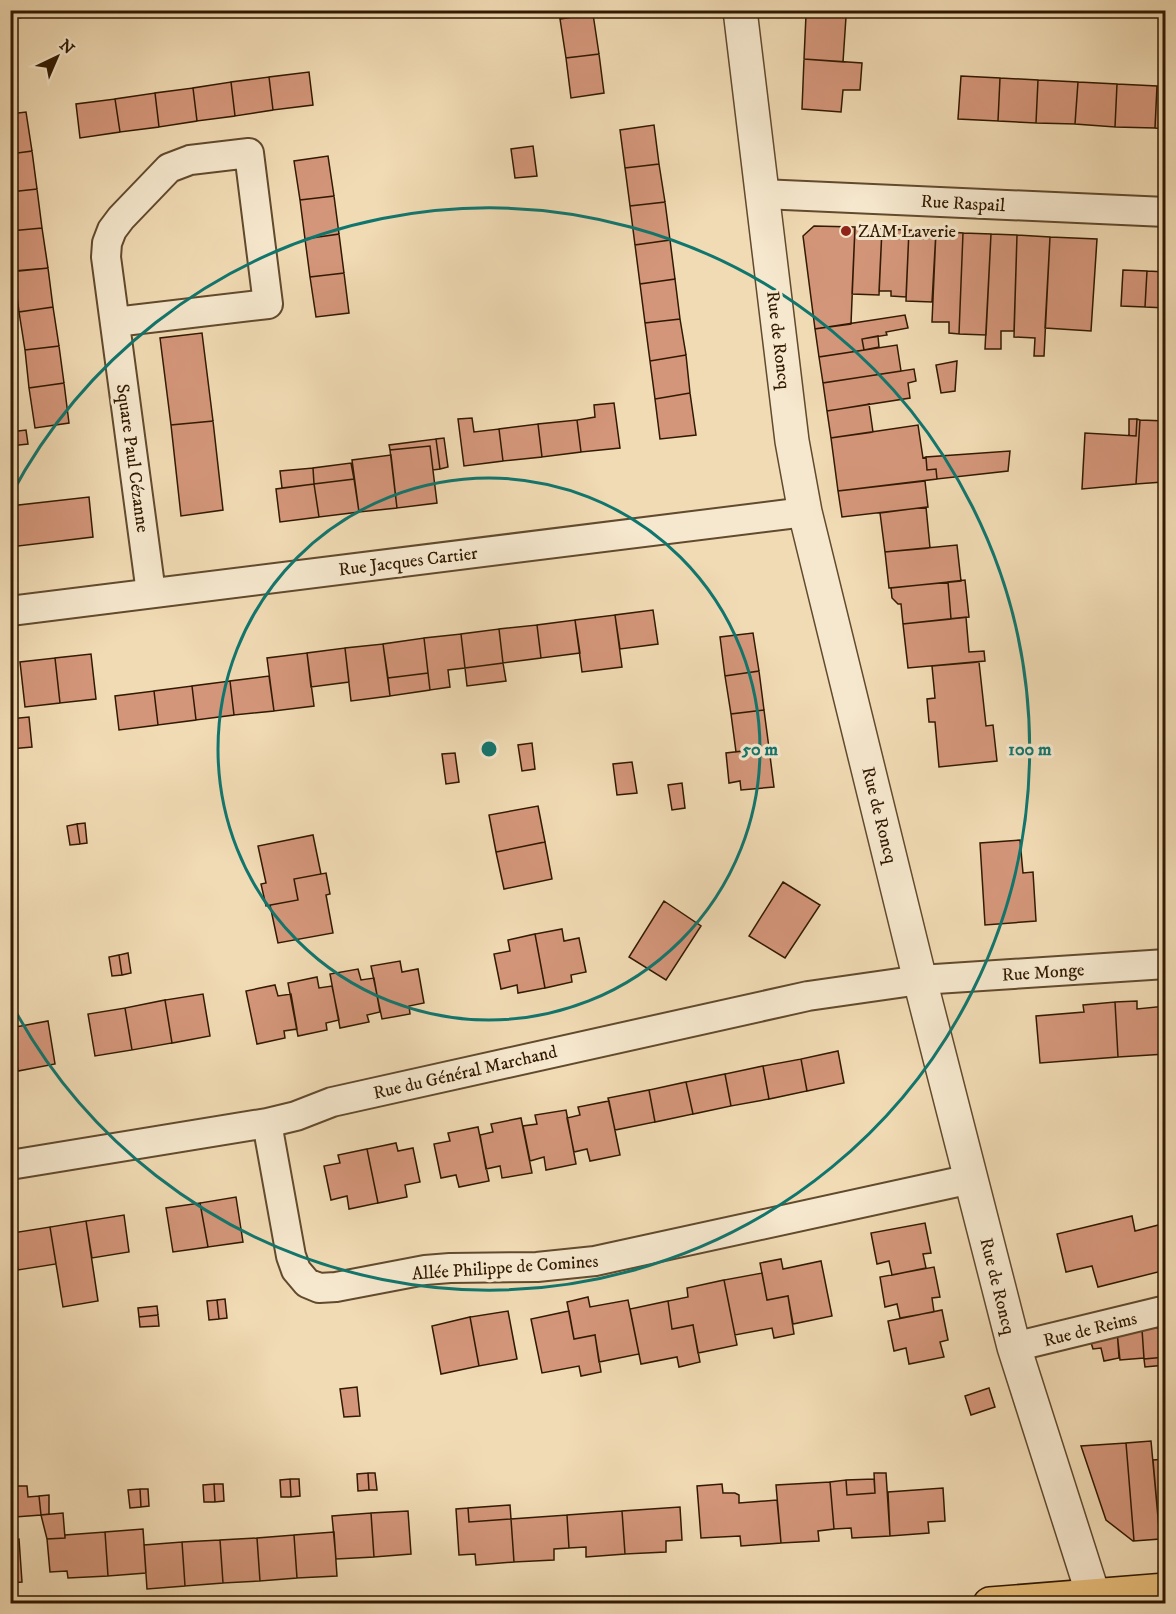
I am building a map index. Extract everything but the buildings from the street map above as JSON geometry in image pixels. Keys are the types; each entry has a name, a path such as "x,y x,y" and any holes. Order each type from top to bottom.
{"main road":[{"path":"990,1604 1094,1599 1166,1590"}],"street":[{"name":"Rue de Roncq","path":"740,10 792,441 805,512 920,980 1014,1347 1094,1599"},
{"name":"Square Paul Cézanne","path":"115,322 268,304 249,153 178,163 161,175 121,218 112,230 107,243 106,257 151,593"},
{"name":"Rue Raspail","path":"761,194 1166,212"},
{"name":"Rue Jacques Cartier","path":"10,611 805,512"},
{"name":"Rue Monge","path":"920,980 1166,964"},
{"name":"Rue du Général Marchand","path":"10,1165 267,1123 296,1116 332,1102 772,1003 920,980"},
{"name":"Allée Philippe de Comines","path":"267,1123 291,1257 296,1270 307,1282 319,1288 442,1269 537,1267 595,1261 971,1179"},
{"name":"Rue de Reims","path":"1014,1347 1166,1310"}],"green space":[{"path":"11,10 61,10 61,11 11,19"}],"place":[{"name":"ZAM Laverie","path":"846,231"}]}
